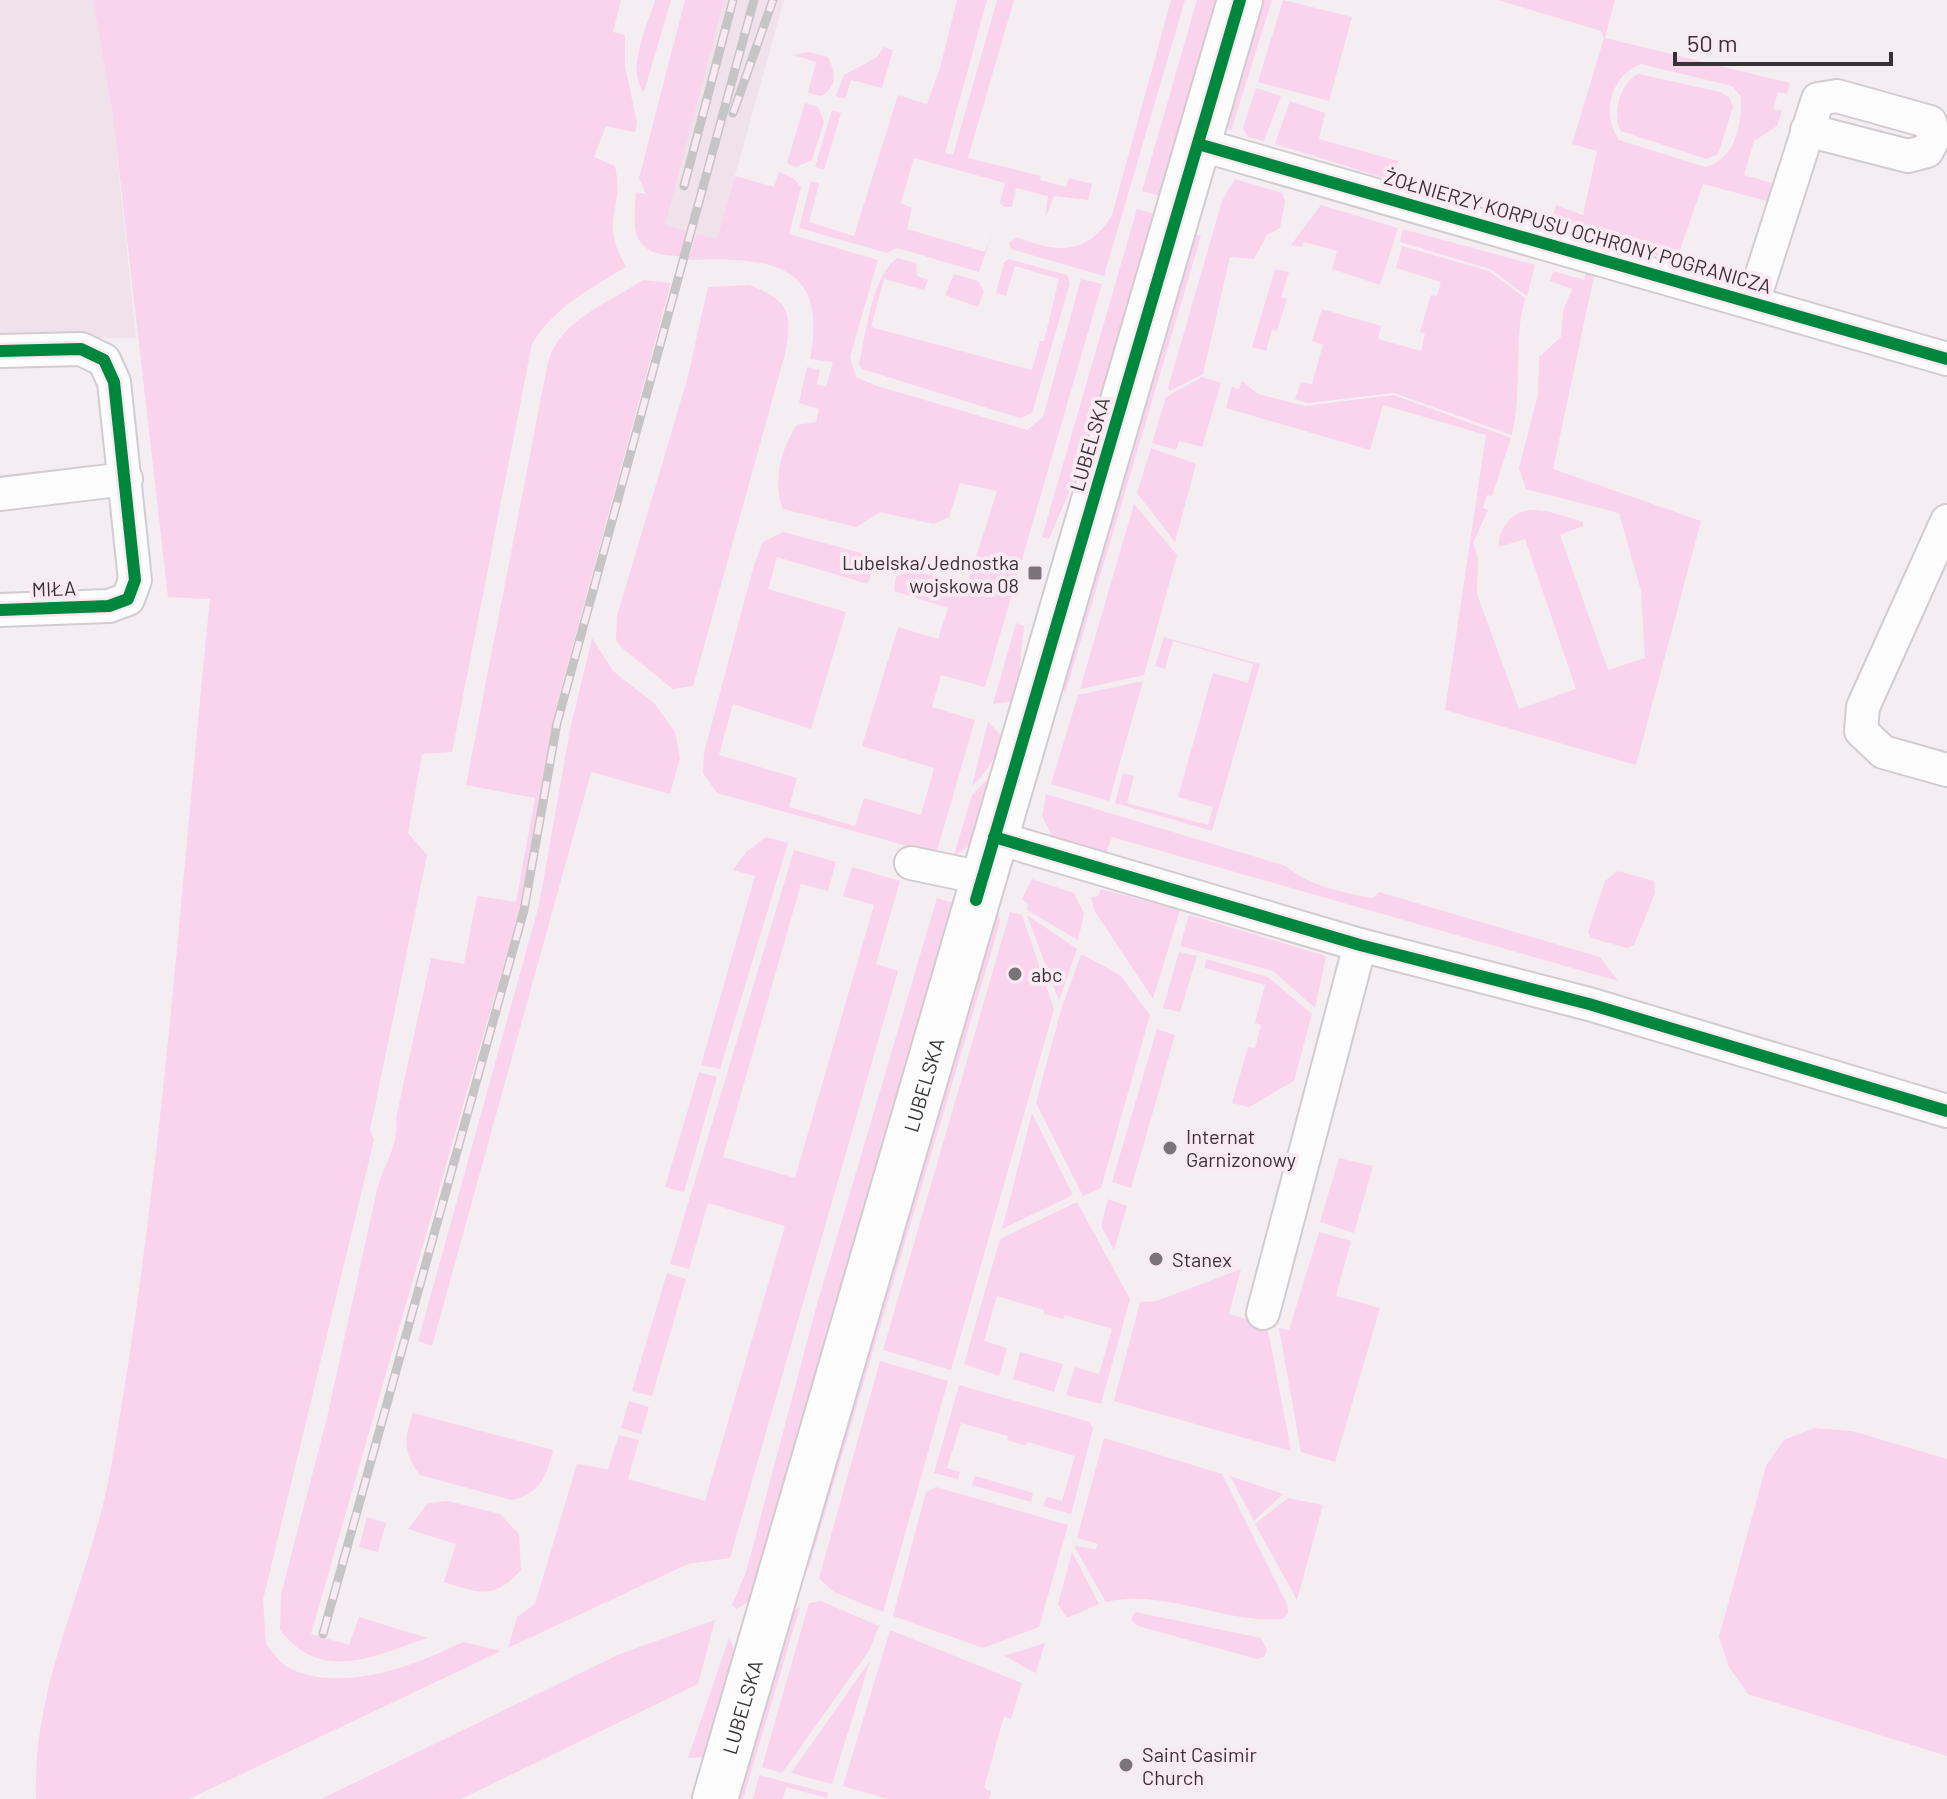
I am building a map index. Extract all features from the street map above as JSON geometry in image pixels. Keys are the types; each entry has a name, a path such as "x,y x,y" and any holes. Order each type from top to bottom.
{"main road":[{"name":"LUBELSKA","path":"715,1799 1240,0"}],"street":[{"path":"1753,302 1807,130"},
{"name":"ŻOŁNIERZY KORPUSU OCHRONY POGRANICZA","path":"1198,144 1947,359"},
{"path":"0,351 81,349 104,360 114,382 126,479 0,494"},
{"name":"MIŁA","path":"0,610 109,606 128,599 135,580 126,479"},
{"path":"1947,523 1863,707 1861,731 1883,752 1947,770"},
{"path":"994,837 1360,945 1589,1004 1947,1111"},
{"path":"911,863 982,878"},
{"path":"1263,1313 1360,945"}],"shaded area":[{"path":"0,0 93,0 113,117 136,338 0,338"},
{"path":"93,0 621,0 613,32 625,35 625,66 637,123 635,132 606,126 594,157 615,166 617,195 614,237 626,267 562,309 532,344 452,752 422,754 408,833 427,855 370,1130 374,1140 263,1600 266,1644 285,1666 314,1676 357,1677 380,1673 423,1660 463,1642 501,1651 189,1799 36,1799 37,1755 43,1713 64,1631 102,1509 129,1359 169,1034 210,599 168,597 113,117"},
{"path":"655,0 671,0 644,92 639,82 637,59"},
{"path":"685,0 724,0 665,225 687,231 681,256 653,252 644,246 634,219 636,192 646,194 639,178"},
{"path":"724,0 784,0 717,240 664,226"},
{"path":"957,0 987,0 945,153 953,155 997,0 1014,0 968,158 1041,176 1040,180 1066,187 1069,178 1092,184 1088,200 1054,196 1045,219 1048,196 1016,188 1012,207 1004,207 1000,203 1005,183 914,158 901,203 912,208 907,229 985,252 993,232 979,272 897,248 887,253 799,228 811,181 819,184 809,222 854,236 898,95 927,104 940,68"},
{"path":"1171,0 1185,0 1104,276 1011,249 1009,243 1016,237 1058,248 1081,244 1092,238 1112,215"},
{"path":"1197,0 1216,0 1216,8 1161,196 1142,191"},
{"path":"1260,0 1272,0 1231,131 1224,126"},
{"path":"1283,0 1352,17 1329,101 1258,82"},
{"path":"1498,0 1615,0 1605,38 1790,83 1787,94 1778,92 1773,109 1782,111 1777,126 1754,141 1744,175 1776,184 1771,202 1703,184 1676,261 1550,225 1556,205 1583,215 1597,151 1572,144 1604,38 1601,31","holes":["1641,64 1732,86 1741,97 1735,140 1723,157 1705,167 1619,140 1610,119 1616,86 1622,77"]},
{"path":"884,47 893,50 882,88 851,80 845,99 836,96 844,75 877,57"},
{"path":"808,52 828,57 832,68 833,82 822,96 808,93 816,62 793,55"},
{"path":"1639,74 1720,92 1729,97 1733,107 1718,154 1706,159 1621,131 1617,116 1620,99 1627,83"},
{"path":"1256,88 1281,96 1264,141 1248,137 1243,128"},
{"path":"1290,101 1325,113 1319,139 1398,161 1394,181 1275,144"},
{"path":"805,103 818,107 824,122 812,160 796,167 787,163"},
{"path":"832,110 841,113 824,170 815,167"},
{"path":"779,172 793,178 801,187 789,234 878,260 850,357 856,377 877,386 1027,430 1043,417 1081,279 1102,284 985,687 941,675 932,707 975,720 936,854 717,793 703,773 704,753 754,565 763,542 783,532 869,555 875,561 868,584 777,557 768,589 846,612 811,729 733,704 719,755 797,778 789,807 855,826 864,798 921,815 934,768 862,746 898,627 938,639 948,608 894,591 896,577 908,569 967,585 997,491 960,483 949,517 934,524 880,512 856,527 783,509 778,477 783,455 797,425 816,422 819,409 799,403 807,367 820,370 817,384 826,387 833,362 810,359 814,326 810,301 800,283 785,271 765,264 688,260 696,234 717,239 735,176 774,187"},
{"path":"1235,179 1282,193 1285,202 1280,228 1267,235 1254,259 1230,257 1203,374 1170,391 1168,388 1222,201"},
{"path":"1321,205 1398,228 1380,285 1332,269 1337,251 1304,242 1302,247 1291,245"},
{"path":"1137,209 1155,214 1079,469 1049,539 1042,537"},
{"path":"1403,229 1535,265 1527,296 1490,269 1400,242"},
{"path":"1192,233 1201,236 1065,694 1061,677"},
{"path":"1402,246 1489,271 1525,298 1519,331 1517,400 1512,435 1394,393 1307,403 1295,399 1301,382 1312,384 1323,345 1312,341 1322,309 1381,326 1378,339 1421,351 1425,334 1420,332 1431,295 1437,296 1441,282 1396,268"},
{"path":"898,258 916,263 917,276 928,280 924,290 884,279 871,327 1032,370 1040,341 1044,341 1059,279 1015,266 1006,296 996,293 1004,262 1009,259 1067,275 1070,283 1032,413 1020,418 862,369 859,365 876,290 889,265"},
{"path":"1275,269 1289,272 1281,297 1287,299 1277,331 1272,330 1266,351 1252,347"},
{"path":"1553,271 1584,280 1586,273 1594,276 1553,469 1701,521 1636,765 1445,710 1486,435 1383,405 1370,450 1226,408 1232,387 1239,389 1242,381 1258,394 1305,406 1394,395 1511,438 1492,496 1487,495 1483,508 1488,510 1473,543 1478,557 1477,594 1519,709 1576,689 1525,539 1499,547 1499,538 1513,516 1532,510 1583,522 1583,526 1560,535 1608,670 1645,658 1641,591 1619,513 1526,489 1519,468 1538,395 1539,357 1561,337 1563,311 1572,289 1550,281"},
{"path":"954,274 978,281 984,291 978,307 945,295"},
{"path":"643,280 671,283 557,704 520,908 311,1634 349,1645 359,1617 427,1638 368,1658 331,1661 313,1657 296,1647 280,1630 281,1594 326,1422 377,1190 395,1137 396,1118 431,958 464,964 477,896 516,902 535,798 466,785 548,362 554,347 575,323"},
{"path":"749,285 773,296 785,309 788,328 785,354 693,686 673,689 622,648 616,640 617,616 687,380 708,287"},
{"path":"1202,377 1221,383 1202,447 1179,441 1176,450 1152,443 1166,397"},
{"path":"1151,448 1196,464 1175,542 1137,493"},
{"path":"1134,504 1177,555 1144,675 1080,689"},
{"path":"1016,623 1024,626 1017,694 1009,702 993,704"},
{"path":"1164,637 1260,664 1212,831 1115,803 1123,773 1134,776 1127,803 1208,825 1213,807 1178,797 1213,673 1248,683 1253,664 1173,641 1165,669 1155,666"},
{"path":"592,638 613,671 655,704 675,732 680,758 670,794 591,772 432,1346 418,1341 539,905 570,730"},
{"path":"1143,681 1109,801 1051,784 1078,695"},
{"path":"988,722 1000,734 1000,741 987,769 972,786"},
{"path":"992,775 977,832 964,850 954,855 972,795"},
{"path":"1046,794 1286,866 1305,879 1327,888 1373,898 1379,892 1600,957 1618,981 1112,837 1105,856 1054,840 1042,816"},
{"path":"766,837 788,843 720,1069 701,1065 755,876 733,870 746,852"},
{"path":"794,850 836,862 828,891 801,884 723,1157 795,1178 874,905 843,896 852,867 900,881 876,964 898,971 730,1558 688,1564 508,1648 517,1617 535,1604 577,1464 608,1469 619,1435 639,1440 628,1479 705,1501 785,1226 708,1203 689,1269 670,1264"},
{"path":"1618,871 1654,881 1655,893 1634,945 1627,948 1591,938 1588,932 1605,881"},
{"path":"1032,879 1074,893 1084,914 1078,940 1027,910 1028,904 1022,899"},
{"path":"1101,889 1180,910 1153,999 1094,910 1091,897 1098,896"},
{"path":"937,898 954,903 752,1599 737,1609 732,1605 746,1572 816,1308"},
{"path":"1010,912 1022,915 1054,1009 951,1370 883,1350"},
{"path":"995,913 999,915 1000,922 808,1570 805,1564"},
{"path":"1027,915 1077,949 1059,1001"},
{"path":"1189,915 1326,956 1315,1008 1273,971 1180,946"},
{"path":"1179,952 1197,956 1180,1012 1163,1008"},
{"path":"1081,954 1120,975 1150,1015 1101,1188 1083,1196 1036,1103 1061,1010"},
{"path":"1206,959 1268,977 1312,1014 1294,1081 1249,1107 1232,1103 1248,1047 1255,1048 1261,1025 1255,1023 1265,985 1205,968"},
{"path":"1157,1029 1175,1035 1131,1188 1112,1182"},
{"path":"699,1072 717,1077 684,1192 665,1187"},
{"path":"1032,1113 1073,1195 1002,1229"},
{"path":"1339,1158 1373,1166 1354,1233 1320,1222"},
{"path":"1108,1199 1127,1206 1114,1250 1101,1226"},
{"path":"1077,1202 1130,1299 1101,1404 1066,1395 1075,1367 1099,1374 1112,1329 1064,1315 1063,1319 1044,1314 1044,1310 997,1296 984,1341 1007,1348 999,1376 964,1364 1000,1239"},
{"path":"1319,1232 1351,1241 1336,1296 1380,1308 1335,1462 1301,1452 1279,1328 1289,1330"},
{"path":"1241,1269 1229,1314 1267,1325 1291,1451 1114,1401 1140,1302 1157,1301"},
{"path":"667,1273 686,1279 652,1396 632,1391"},
{"path":"1020,1352 1063,1364 1054,1392 1013,1379"},
{"path":"880,1361 948,1381 883,1612 834,1592 819,1578"},
{"path":"959,1385 1090,1422 1093,1429 1071,1514 1043,1506 1047,1497 1062,1501 1075,1456 1028,1442 1026,1446 1007,1440 1008,1436 961,1423 947,1468 960,1472 958,1479 934,1473"},
{"path":"629,1401 649,1407 641,1434 621,1428"},
{"path":"413,1413 553,1450 545,1476 530,1493 512,1500 420,1475 410,1460 407,1445"},
{"path":"1815,1428 1852,1431 1947,1459 1947,1756 1748,1694 1729,1667 1719,1637 1766,1466 1784,1440"},
{"path":"1104,1438 1222,1474 1287,1604 1288,1613 1283,1619 1239,1616 1150,1599 1106,1602 1074,1546 1096,1549 1098,1544 1077,1538"},
{"path":"975,1476 1033,1493 1031,1502 972,1485"},
{"path":"1230,1476 1283,1494 1254,1521"},
{"path":"936,1487 1068,1525 1039,1627 983,1648 893,1616 926,1492"},
{"path":"1288,1498 1323,1505 1297,1600 1255,1524"},
{"path":"448,1501 500,1514 519,1534 521,1570 511,1580 486,1592 444,1582 456,1544 408,1529 428,1503"},
{"path":"367,1517 386,1523 378,1552 359,1547"},
{"path":"1072,1552 1099,1604 1067,1618 1058,1604"},
{"path":"821,1601 879,1626 869,1651 782,1773 762,1767 809,1603"},
{"path":"800,1607 743,1799 737,1799 792,1611"},
{"path":"1135,1612 1261,1638 1267,1650 1264,1657 1257,1659 1138,1626 1131,1620"},
{"path":"715,1620 698,1684 461,1799 321,1799 620,1654"},
{"path":"890,1630 1022,1683 1011,1719 1004,1716 984,1788 991,1791 989,1799 888,1799 843,1786"},
{"path":"729,1638 736,1653 706,1757 688,1758"},
{"path":"1045,1643 1036,1673 1004,1656"},
{"path":"870,1661 832,1784 791,1773"},
{"path":"759,1775 828,1793 827,1798 786,1787 783,1799 753,1799"}],"railway":[{"path":"684,186 733,0"},
{"path":"323,1634 524,910 557,723 754,0"},
{"path":"733,113 773,0"}],"cycle path":[{"path":"976,900 1240,0"},
{"path":"1198,144 1947,359"},
{"path":"0,351 81,349 104,360 114,382 135,580 128,599 109,606 0,610"},
{"path":"994,837 1360,945 1589,1004 1947,1111"}],"place":[{"name":"Lubelska/Jednostka wojskowa 08","path":"1035,573"},
{"name":"abc","path":"1015,974"},
{"name":"Internat Garnizonowy","path":"1170,1148"},
{"name":"Stanex","path":"1156,1259"},
{"name":"Saint Casimir Church","path":"1126,1765"}]}
